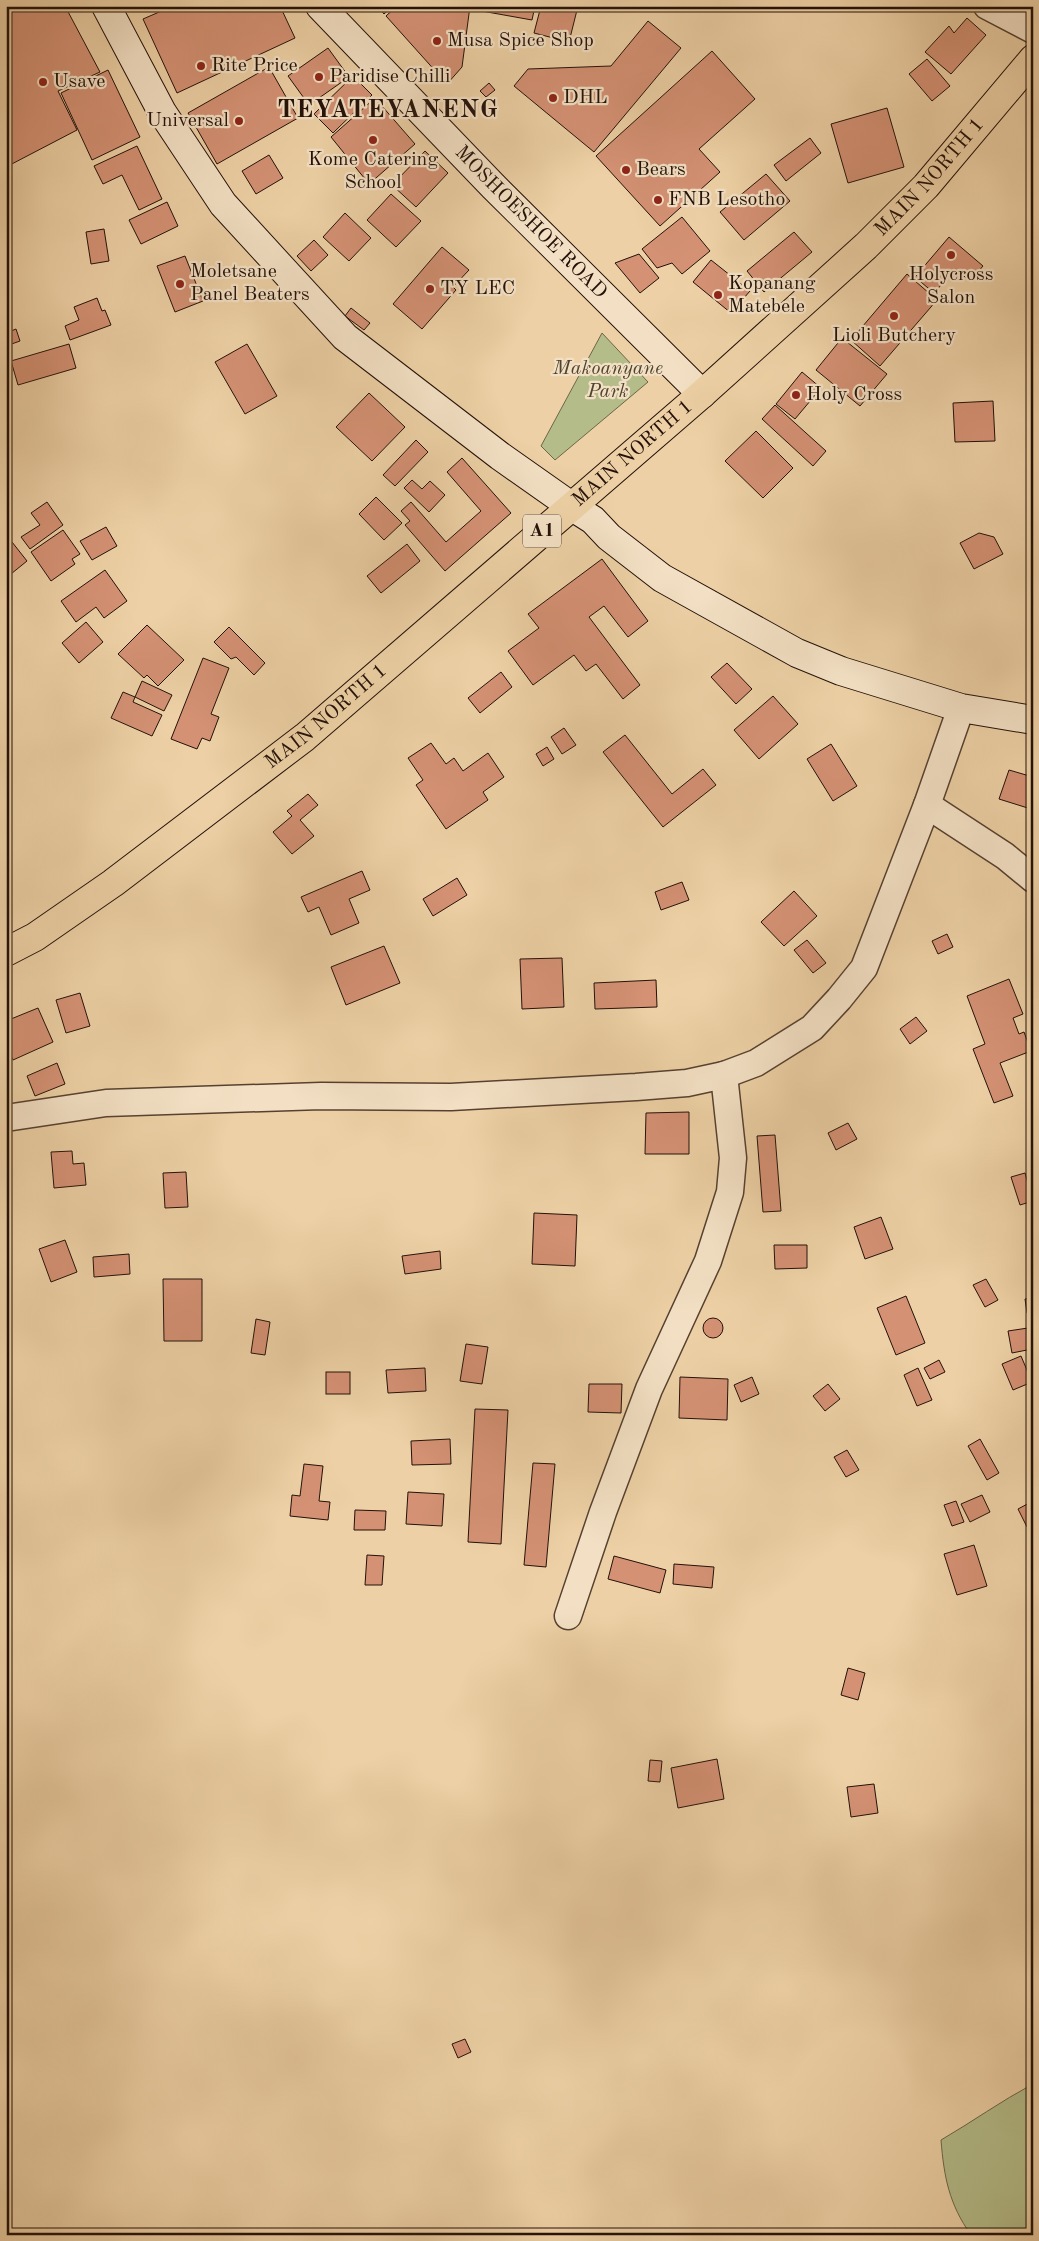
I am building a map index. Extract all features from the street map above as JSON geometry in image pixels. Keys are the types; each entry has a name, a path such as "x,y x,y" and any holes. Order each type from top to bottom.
{"main road":[{"path":"106,6 162,112 223,204 344,337 500,456 594,520 609,537 662,578 796,653 841,671 961,708 1033,720"},
{"name":"MOSHOESHOE ROAD","path":"320,6 493,186 702,394"},
{"name":"MAIN NORTH 1","path":"6,952 35,937 114,884 305,737 702,394 866,246 926,186 1033,59"}],"street":[{"path":"987,6 1033,30"},
{"path":"6,1118 106,1103 321,1096 451,1097 687,1083 724,1074 756,1063 783,1048 812,1028 864,968 927,805 961,708"},
{"path":"927,805 1005,856 1033,879"},
{"path":"568,1616 603,1512 649,1389 708,1261 730,1192 733,1158 724,1074"}],"green space":[{"name":"Makoanyane Park","path":"602,333 648,382 555,460 541,446"},
{"path":"1033,2084 1033,2235 971,2235 957,2212 949,2190 941,2140"}],"building":[{"name":"Usave","path":"6,6 65,6 100,72 58,91 77,130 6,167"},
{"name":"Rite Price","path":"173,6 280,6 295,38 177,93 143,19"},
{"path":"377,6 393,6 384,14"},
{"name":"Musa Spice Shop","path":"397,6 470,6 462,67 447,84 386,16"},
{"path":"477,6 535,6 532,20 476,10"},
{"path":"541,6 578,6 569,42 534,33"},
{"path":"967,18 986,35 951,74 925,52 949,26 954,33"},
{"path":"648,21 681,48 594,152 514,86 528,69 611,66"},
{"name":"Paridise Chilli","path":"328,48 349,77 309,105 288,76"},
{"path":"712,51 755,99 699,149 720,172 660,226 596,156"},
{"path":"927,59 950,86 932,101 909,74"},
{"path":"269,67 298,118 217,164 188,113"},
{"path":"108,70 140,137 92,160 61,93"},
{"path":"353,76 372,95 333,133 314,114"},
{"path":"489,83 495,90 486,97 480,91"},
{"name":"Kome Catering School","path":"375,98 415,144 369,184 331,137"},
{"path":"887,108 904,167 848,183 831,124"},
{"path":"810,138 821,153 786,181 774,165"},
{"path":"137,146 162,199 139,210 122,175 103,184 94,166"},
{"path":"425,151 448,173 416,207 392,185"},
{"path":"269,155 283,178 256,194 242,171"},
{"path":"766,174 790,201 744,240 720,212"},
{"path":"391,194 421,221 396,247 367,220"},
{"path":"167,202 178,226 141,244 129,220"},
{"path":"345,213 371,238 349,261 323,237"},
{"path":"682,217 710,251 682,274 672,263 657,268 642,249"},
{"path":"104,229 109,261 91,264 86,232"},
{"path":"794,232 812,252 764,292 747,271"},
{"path":"949,237 983,266 970,281 955,269 934,293 915,277"},
{"path":"314,240 328,255 311,271 297,256"},
{"name":"TY LEC","path":"442,247 469,270 453,287 456,290 422,329 393,304"},
{"path":"639,254 659,278 640,293 615,263"},
{"name":"Moletsane Panel Beaters","path":"185,256 203,301 175,312 157,266"},
{"path":"711,260 750,291 731,313 693,282"},
{"path":"907,274 937,300 880,366 851,340"},
{"path":"97,298 102,311 105,310 111,325 70,340 65,326 79,320 74,307"},
{"path":"351,308 370,323 364,330 345,316"},
{"path":"16,329 20,341 6,346 6,333"},
{"path":"842,338 887,374 860,406 816,370"},
{"path":"69,344 76,368 18,385 11,361"},
{"path":"247,344 277,396 245,414 215,362"},
{"path":"802,372 821,388 795,419 776,404"},
{"path":"369,393 405,427 372,461 336,427"},
{"path":"993,401 995,441 955,442 953,403"},
{"path":"775,405 826,451 813,466 762,419"},
{"path":"756,431 793,468 763,498 725,461"},
{"path":"416,440 428,452 395,486 383,475"},
{"path":"462,458 511,513 445,571 405,525 410,521 401,511 411,502 446,542 481,511 447,472"},
{"path":"412,480 422,489 430,481 445,495 429,512 404,488"},
{"path":"376,497 402,523 384,540 359,514"},
{"path":"47,502 63,525 30,549 21,537 40,525 31,513"},
{"path":"106,527 117,546 92,560 80,541"},
{"path":"63,530 80,554 72,559 75,564 51,581 31,552"},
{"path":"979,533 994,537 1003,554 974,569 960,543"},
{"path":"12,542 27,561 6,578 6,547"},
{"path":"407,544 420,561 381,593 367,576"},
{"path":"602,559 648,621 628,637 604,606 589,617 640,685 623,699 596,664 586,671 574,655 533,685 508,651 539,628 528,614"},
{"path":"105,570 127,601 104,618 96,607 76,622 61,601"},
{"path":"86,622 103,642 79,663 62,643"},
{"path":"147,625 184,660 158,686 147,675 144,678 118,654"},
{"path":"229,627 265,663 254,675 236,657 231,659 214,642"},
{"path":"203,658 229,668 211,714 219,717 210,741 202,738 197,749 171,739"},
{"path":"727,663 752,689 736,704 711,677"},
{"path":"501,672 512,687 480,713 468,698"},
{"path":"142,681 172,695 164,711 135,697"},
{"path":"123,692 135,697 133,702 162,715 152,736 111,718"},
{"path":"773,696 798,724 759,759 734,730"},
{"path":"564,728 576,745 562,754 551,737"},
{"path":"625,735 672,794 703,769 716,785 663,827 603,752"},
{"path":"431,743 446,764 454,758 463,771 488,753 504,777 483,792 488,800 446,829 416,785 423,780 408,758"},
{"path":"831,744 857,786 833,801 807,759"},
{"path":"547,747 554,759 543,766 536,754"},
{"path":"1009,770 1033,777 1033,803 1031,809 999,799"},
{"path":"308,794 318,805 300,820 314,836 292,854 273,832 292,816 287,811"},
{"path":"362,871 370,890 349,899 359,923 331,935 319,907 308,912 301,897"},
{"path":"457,878 467,895 433,916 423,899"},
{"path":"682,882 689,900 661,910 655,892"},
{"path":"794,891 817,916 784,946 761,922"},
{"path":"947,934 953,947 938,954 932,941"},
{"path":"807,940 826,963 813,973 794,950"},
{"path":"384,946 400,983 346,1005 331,967"},
{"path":"562,958 564,1007 522,1009 520,959"},
{"path":"1009,979 1023,1014 1013,1018 1019,1034 1024,1032 1031,1051 1000,1063 1013,1096 994,1103 973,1049 985,1044 967,996"},
{"path":"656,980 657,1007 595,1009 594,983"},
{"path":"80,993 90,1026 66,1033 56,1000"},
{"path":"38,1008 53,1042 13,1060 6,1045 6,1021"},
{"path":"916,1017 927,1031 910,1044 900,1029"},
{"path":"57,1063 65,1084 35,1096 27,1076"},
{"path":"1033,1093 1033,1115 1028,1094"},
{"path":"689,1112 689,1154 645,1154 646,1113"},
{"path":"848,1123 857,1139 836,1150 828,1133"},
{"path":"775,1135 781,1211 763,1212 757,1136"},
{"path":"1033,1150 1033,1172 1029,1151"},
{"path":"72,1151 73,1164 84,1163 86,1185 54,1188 51,1152"},
{"path":"186,1172 188,1207 165,1208 163,1173"},
{"path":"1025,1173 1033,1201 1020,1205 1011,1177"},
{"path":"534,1213 577,1215 575,1266 532,1264"},
{"path":"881,1217 893,1249 865,1259 854,1227"},
{"path":"65,1240 77,1272 51,1282 39,1249"},
{"path":"774,1245 807,1245 807,1268 775,1269"},
{"path":"440,1251 441,1269 405,1274 402,1256"},
{"path":"129,1254 130,1274 94,1277 93,1257"},
{"path":"163,1279 202,1279 202,1341 164,1341"},
{"path":"986,1279 998,1300 985,1307 973,1285"},
{"path":"906,1296 925,1343 896,1355 877,1308"},
{"path":"1033,1298 1033,1312 1027,1313 1025,1299"},
{"path":"709,1318 717,1318 723,1324 723,1332 717,1338 709,1338 703,1332 703,1324"},
{"path":"256,1319 270,1322 265,1355 251,1353"},
{"path":"1028,1328 1032,1349 1012,1353 1008,1331"},
{"path":"466,1344 488,1347 482,1384 460,1381"},
{"path":"1021,1356 1032,1382 1013,1390 1002,1364"},
{"path":"939,1360 945,1372 930,1379 924,1368"},
{"path":"425,1368 426,1391 388,1393 386,1370"},
{"path":"918,1368 932,1400 917,1406 904,1375"},
{"path":"326,1372 350,1372 350,1394 326,1394"},
{"path":"680,1377 728,1379 727,1420 679,1418"},
{"path":"752,1377 759,1394 741,1402 734,1385"},
{"path":"589,1384 622,1384 621,1413 588,1412"},
{"path":"828,1384 840,1399 825,1411 813,1396"},
{"path":"475,1409 508,1410 501,1544 468,1542"},
{"path":"450,1439 451,1464 412,1465 411,1441"},
{"path":"980,1439 999,1473 987,1480 968,1446"},
{"path":"847,1450 859,1470 846,1477 834,1457"},
{"path":"533,1463 555,1464 546,1567 524,1565"},
{"path":"304,1464 323,1466 319,1501 330,1502 328,1520 290,1516 292,1495 300,1496"},
{"path":"408,1492 444,1494 442,1526 406,1524"},
{"path":"982,1495 990,1512 970,1522 961,1504"},
{"path":"956,1501 964,1522 952,1526 944,1505"},
{"path":"1033,1501 1033,1524 1027,1527 1018,1509"},
{"path":"355,1510 386,1511 385,1530 354,1530"},
{"path":"974,1545 987,1586 957,1595 944,1554"},
{"path":"367,1555 384,1556 382,1585 365,1585"},
{"path":"614,1556 666,1570 660,1593 608,1579"},
{"path":"674,1564 714,1567 712,1588 673,1584"},
{"path":"848,1668 865,1673 858,1700 841,1695"},
{"path":"717,1759 724,1799 678,1808 671,1768"},
{"path":"650,1760 662,1761 660,1782 648,1781"},
{"path":"874,1784 878,1813 851,1817 847,1787"},
{"path":"465,2039 471,2052 458,2058 452,2044"}],"place":[{"name":"Musa Spice Shop","path":"437,41"},
{"name":"Rite Price","path":"201,66"},
{"name":"Paridise Chilli","path":"319,77"},
{"name":"Usave","path":"43,82"},
{"name":"DHL","path":"553,98"},
{"name":"Universal","path":"239,121"},
{"name":"Kome Catering School","path":"373,140"},
{"name":"Bears","path":"626,170"},
{"name":"FNB Lesotho","path":"658,200"},
{"name":"Holycross Salon","path":"951,255"},
{"name":"Moletsane Panel Beaters","path":"180,284"},
{"name":"TY LEC","path":"430,289"},
{"name":"Kopanang Matebele","path":"718,295"},
{"name":"Lioli Butchery","path":"894,316"},
{"name":"Holy Cross","path":"796,395"}],"district":[{"name":"TEYATEYANENG","path":"388,110"}]}
